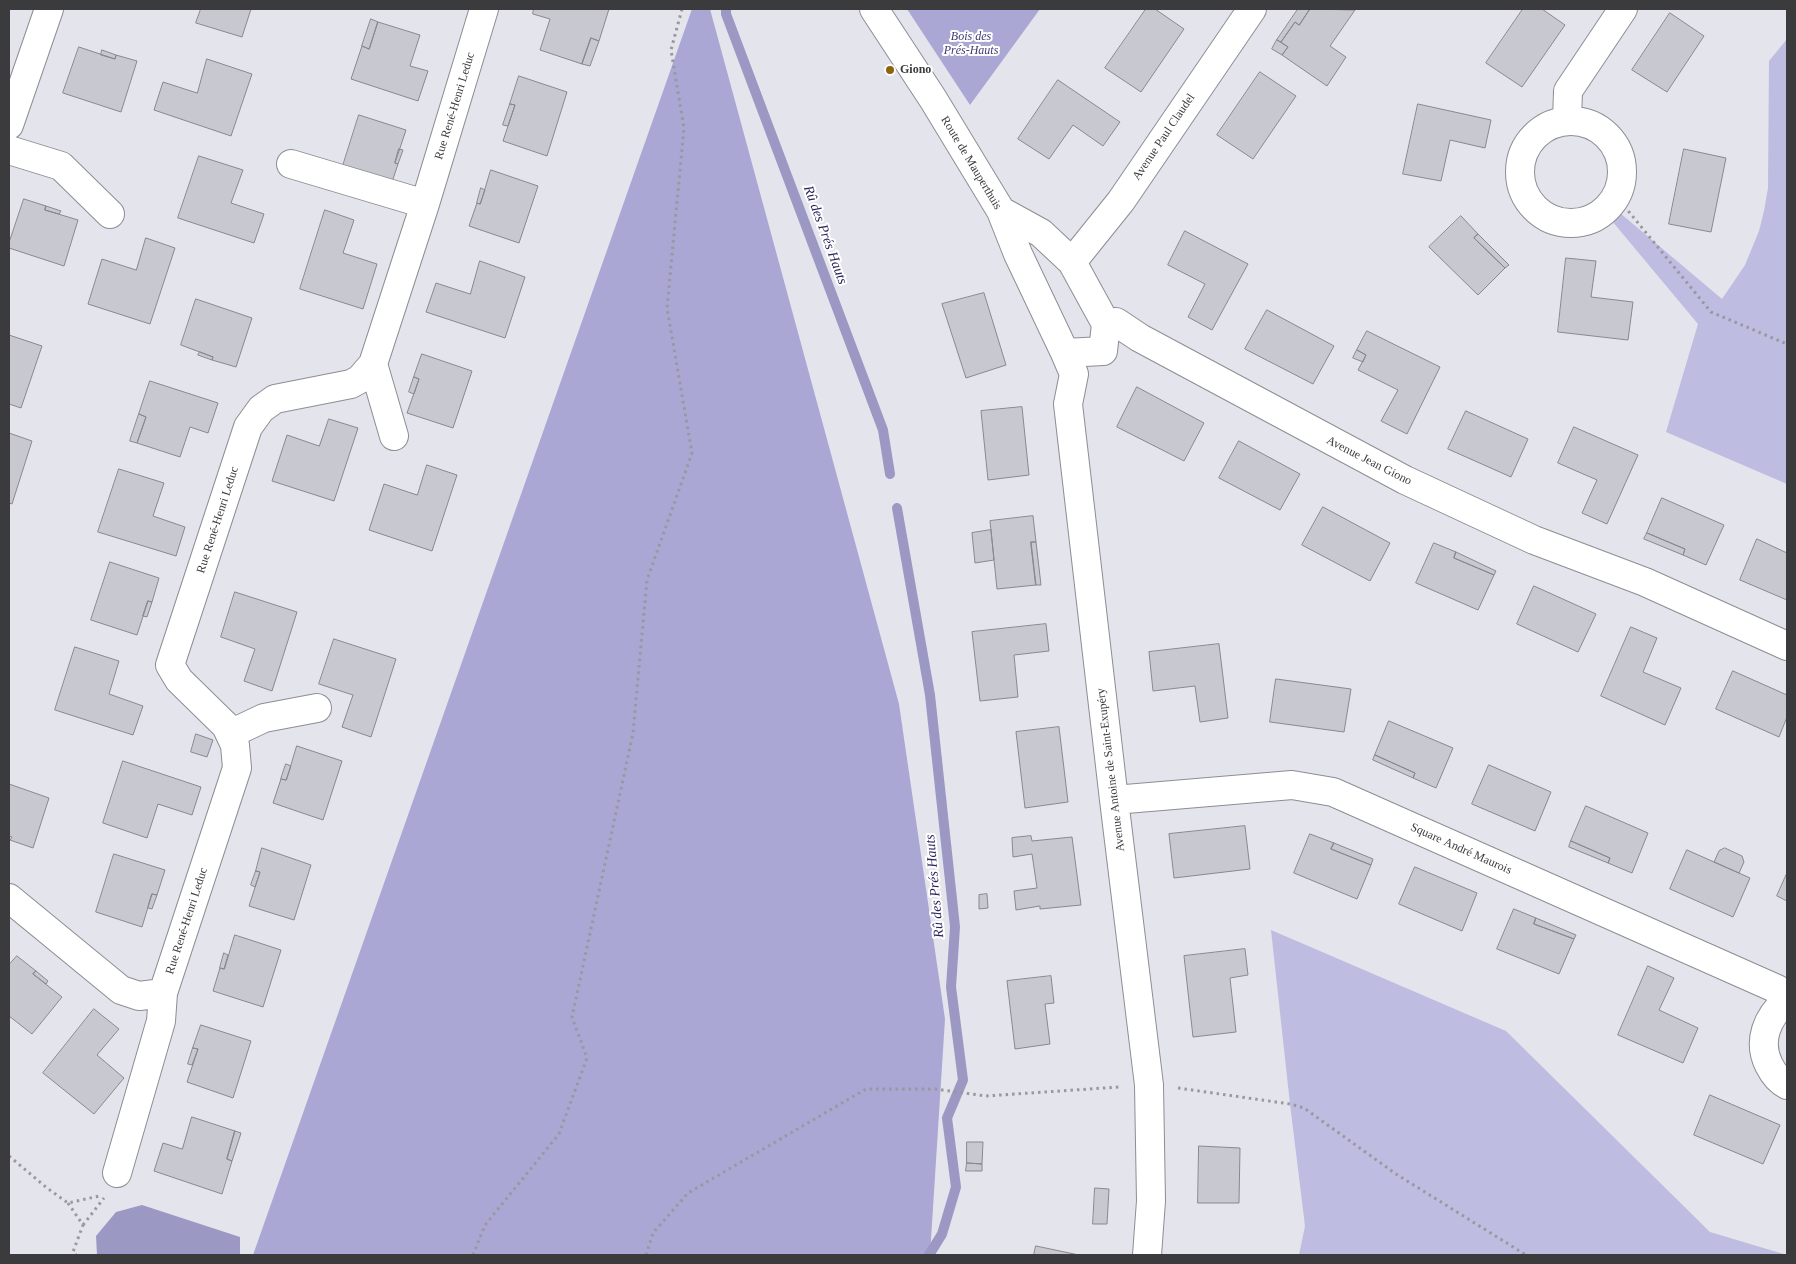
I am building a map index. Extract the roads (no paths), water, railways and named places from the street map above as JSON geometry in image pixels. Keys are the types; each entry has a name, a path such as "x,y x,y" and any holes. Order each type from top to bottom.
{"street":[{"path":"9,125 49,9"},
{"name":"Rue René-Henri Leduc","path":"117,1173 161,1022 163,993 237,768 235,745 226,726 178,680 170,664 248,427 261,409 275,399 351,384 360,379 373,364 425,204 484,9"},
{"name":"Route de Mauperthuis","path":"874,9 933,99 1001,211 1018,254 1065,353"},
{"name":"Avenue Paul Claudel","path":"1072,262 1121,201 1252,9"},
{"path":"1567,120 1568,91 1623,9"},
{"path":"1567,120 1583,122 1597,127 1609,137 1618,150 1622,165 1621,180 1616,196 1605,210 1590,219 1573,223 1556,221 1540,213 1528,200 1521,184 1520,175 1520,166 1525,149 1535,135 1550,124 1567,120"},
{"path":"9,150 61,166 110,214"},
{"path":"291,164 425,204"},
{"path":"1001,211 1041,233 1072,262 1106,324 1103,351 1065,353"},
{"name":"Avenue Jean Giono","path":"1106,324 1116,322 1157,347 1405,480 1534,540 1645,582 1787,646"},
{"name":"Avenue Antoine de Saint-Exupéry","path":"1065,353 1074,374 1068,404 1149,1085 1151,1201 1147,1255"},
{"path":"373,364 394,436"},
{"path":"230,734 264,718 317,708"},
{"name":"Square André Maurois","path":"1114,800 1292,784 1332,792 1778,989 1787,1000 1774,1012 1766,1026 1763,1042 1766,1058 1773,1072 1787,1086"},
{"path":"9,898 120,990 139,996 163,993"}],"waterway":[{"name":"Rû des Prés Hauts","path":"726,9 726,14 883,430 890,474"},
{"name":"Rû des Prés Hauts","path":"897,508 930,695 955,927 951,987 963,1080 947,1118 956,1187 942,1234 929,1255"}],"place":[{"name":"Giono","path":"890,70"}],"park label":[{"name":"Bois des Prés-Hauts","path":"971,44"}]}
